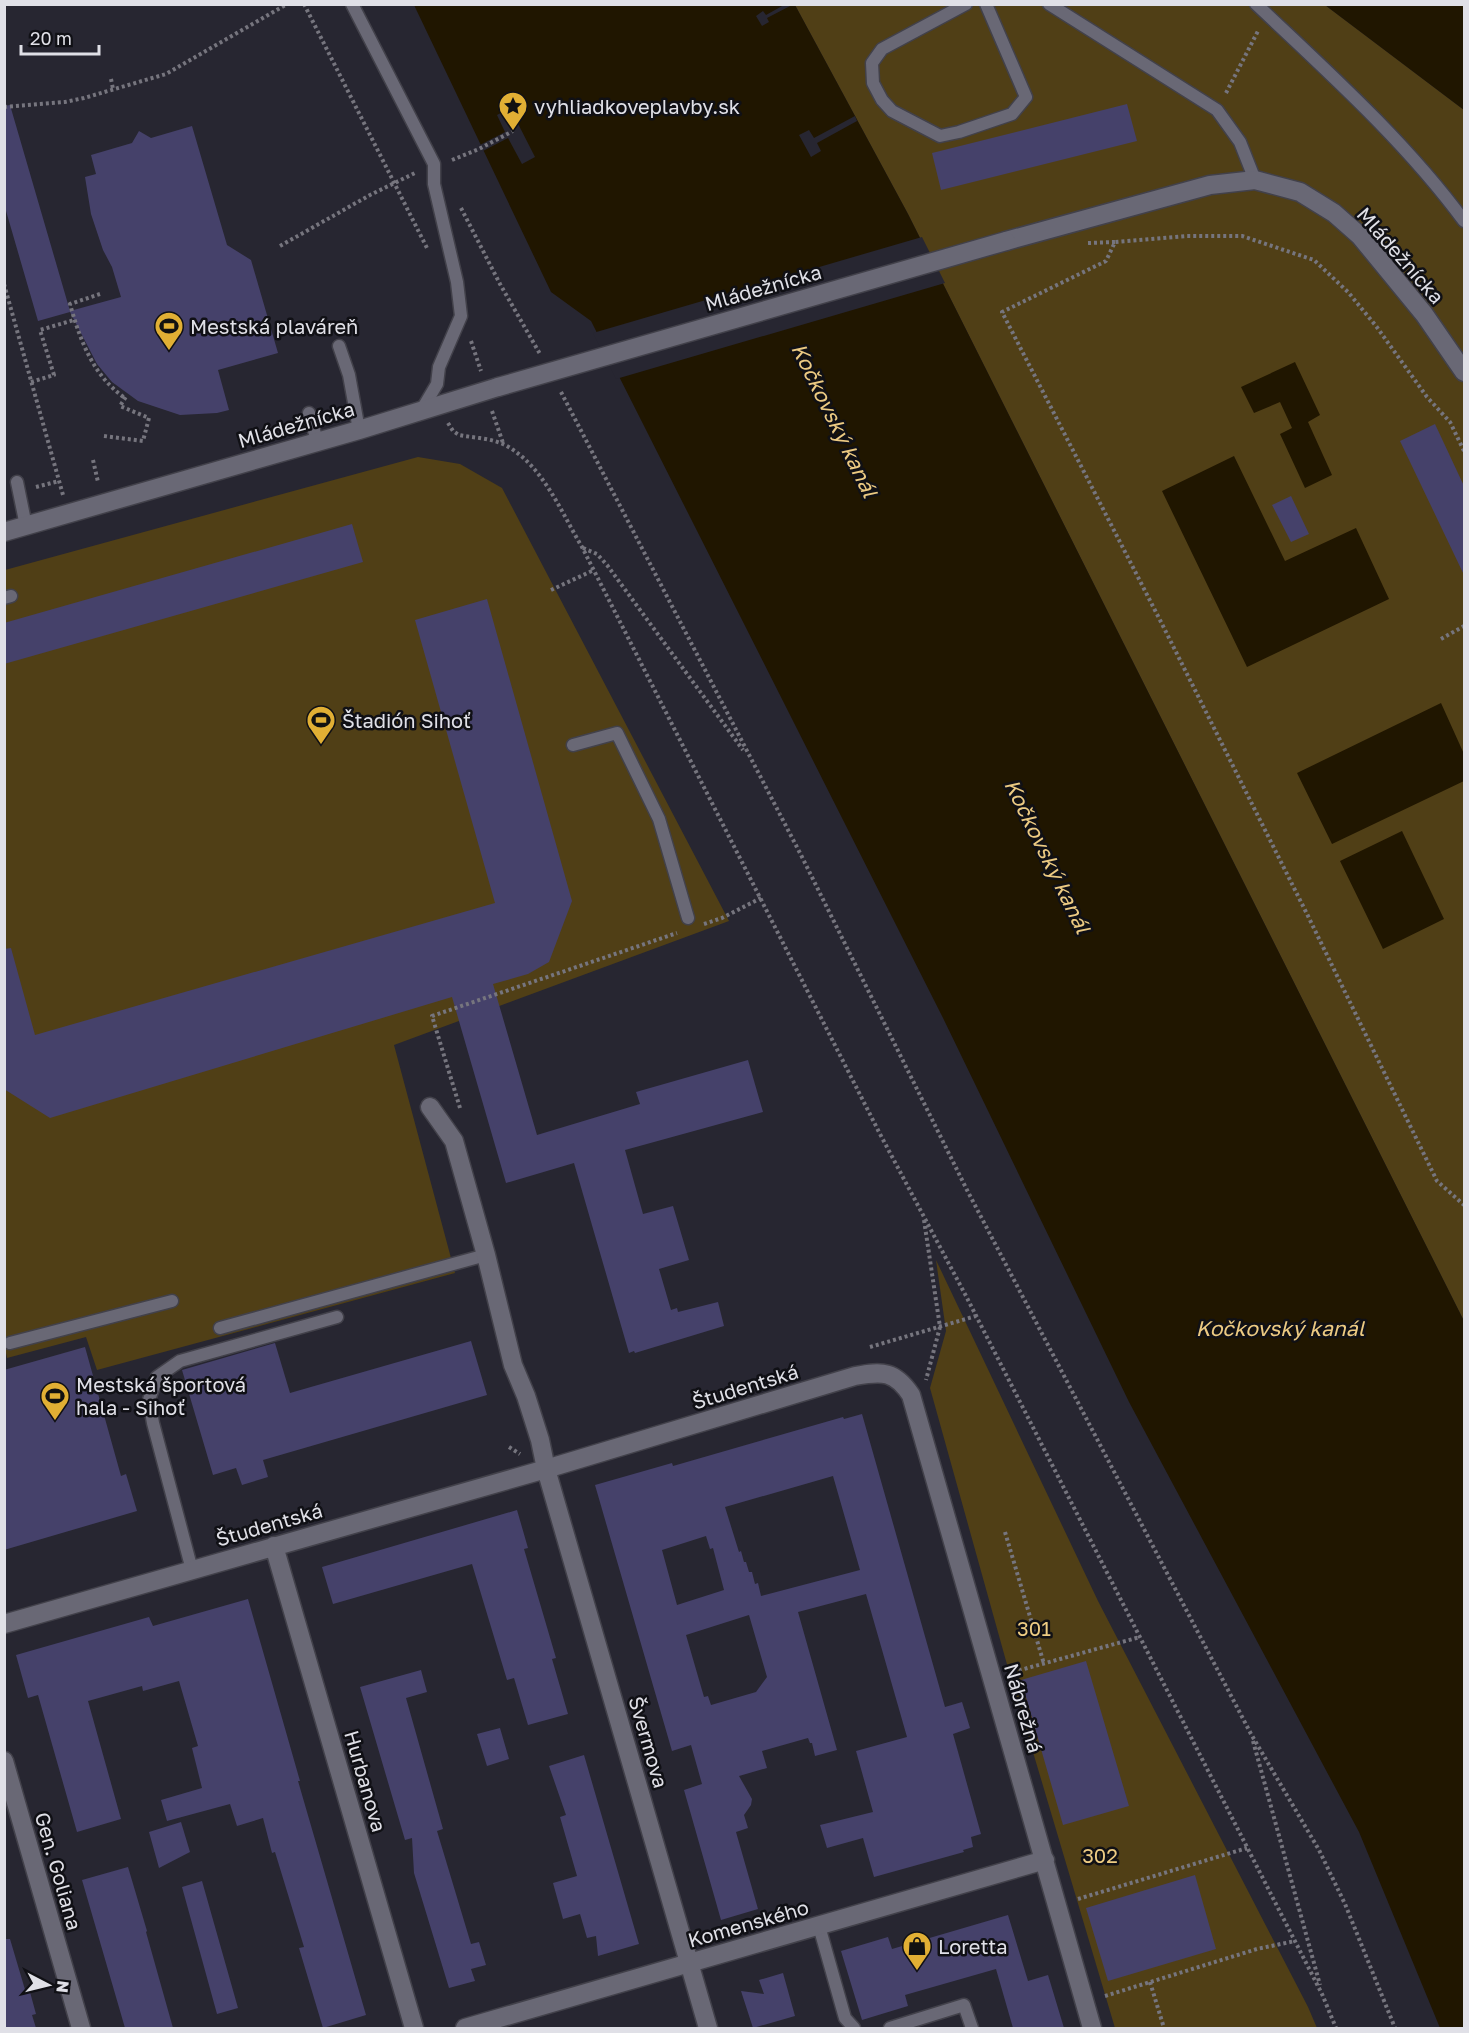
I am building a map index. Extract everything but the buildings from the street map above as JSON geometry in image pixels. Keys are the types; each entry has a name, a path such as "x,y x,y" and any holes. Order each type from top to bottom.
{"street":[{"name":"Mládežnícka","path":"4,532 493,388 1210,184 1255,180 1300,192 1334,213 1382,262 1417,305 1464,372"},
{"path":"430,1107 454,1141 486,1255 513,1365 540,1440 546,1469"},
{"name":"Študentská","path":"4,1624 546,1469 855,1376 873,1373 889,1375"},
{"name":"Nábrežná","path":"889,1375 902,1381 911,1395 1092,2028"},
{"name":"Švermova","path":"546,1469 708,2028"},
{"name":"Hurbanova","path":"274,1546 414,2028"},
{"name":"Gen. Goliana","path":"4,1761 81,2028"},
{"name":"Komenského","path":"465,2028 1044,1860"}],"lane":[{"path":"352,4 434,164 434,184 457,282 461,316 440,367 437,384 421,411"},
{"path":"966,4 882,49 873,63 873,83 891,111 940,136 1012,114 1026,97 986,4"},
{"path":"1048,4 1217,110 1240,142 1255,180"},
{"path":"1256,4 1395,138 1464,221"},
{"path":"339,346 350,375 358,429"},
{"path":"309,413 317,441"},
{"path":"17,482 26,526"},
{"path":"573,745 617,732 659,819 688,918"},
{"path":"220,1328 486,1255"},
{"path":"10,1343 172,1301"},
{"path":"192,1570 153,1423 149,1400 157,1377 180,1361 337,1317"},
{"path":"819,1926 844,2018 854,2028"},
{"path":"890,2028 964,2005 972,2028"}],"path":[{"path":"4,107 65,102 166,74 287,4"},
{"path":"304,4 430,254"},
{"path":"1217,110 1267,14"},
{"path":"111,79 113,89"},
{"path":"434,164 452,160 479,149 513,131"},
{"path":"280,246 394,183"},
{"path":"459,205 541,357"},
{"path":"1464,451 1450,422 1426,397 1376,326 1348,292 1314,260 1242,236 1187,236 1115,242 1106,261 1002,312 1281,862 1437,1181 1464,1205"},
{"path":"4,284 65,502"},
{"path":"100,294 70,304 85,350 95,367 116,392 126,397 120,406 149,418 143,441 104,436"},
{"path":"31,382 54,375 40,330 74,320"},
{"path":"469,336 481,373"},
{"path":"559,388 801,855 967,1190 1251,1734 1324,1861 1365,1951 1395,2028"},
{"path":"492,411 503,444"},
{"path":"449,424 459,435 503,444 525,458 539,474 582,548 1295,1941 1322,1994 1336,2028"},
{"path":"93,460 98,482"},
{"path":"32,489 59,481"},
{"path":"582,548 597,554 607,566 750,760"},
{"path":"551,590 594,570"},
{"path":"1441,639 1464,626"},
{"path":"702,925 722,918 761,898"},
{"path":"461,1114 432,1016 681,932"},
{"path":"924,1216 940,1327 925,1385"},
{"path":"870,1347 976,1316"},
{"path":"1005,1532 1044,1664"},
{"path":"1006,1674 1140,1637"},
{"path":"1251,1734 1322,1994"},
{"path":"1073,1900 1247,1848"},
{"path":"1101,1997 1257,1949 1295,1941"},
{"path":"1150,1982 1164,2028"}],"green space":[{"path":"795,5 1325,5 1464,110 1464,1321 908,214"},
{"name":"Štadión Sihoť","path":"418,457 460,464 502,488 729,921 394,1045 455,1273 97,1370 86,1337 7,1358 5,1348 5,570"},
{"path":"936,1260 1098,1601 1317,2028 1115,2028 1008,1668 930,1388 946,1331"}],"water":[{"name":"Kočkovský kanál","path":"414,5 795,5 908,214 1464,1321 1464,2028 1440,2028 1359,1832 1129,1402 943,1018 591,321 551,292"},
{"path":"1325,5 1464,5 1464,110"},
{"path":"1295,362 1320,415 1308,422 1332,475 1305,488 1280,434 1292,428 1280,402 1254,413 1241,387"},
{"path":"1234,456 1285,561 1356,528 1389,599 1247,667 1162,491"},
{"path":"1441,703 1464,754 1464,781 1332,844 1297,773"},
{"path":"1402,831 1444,919 1383,949 1340,861"}],"pier":[{"path":"784,5 792,5 767,18 769,22 762,26 756,16 763,11 766,15"},
{"path":"510,108 535,157 522,164 508,138 481,152 478,146 505,132 497,115"},
{"path":"855,116 857,121 817,143 821,151 811,157 799,135 809,130 814,138"},
{"path":"922,237 945,283 616,379 593,333"}],"place":[{"name":"vyhliadkoveplavby.sk","path":"513,132"},
{"name":"Mestská plaváreň","path":"169,352"},
{"name":"Štadión Sihoť","path":"321,746"},
{"name":"Mestská športová hala - Sihoť","path":"55,1422"},
{"name":"Loretta","path":"917,1972"}],"park label":[{"name":"301","path":"1034,1628"},
{"name":"302","path":"1100,1855"}]}
